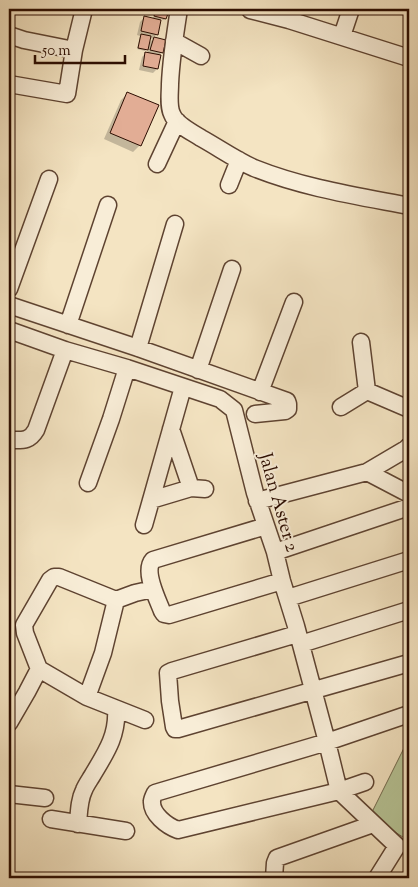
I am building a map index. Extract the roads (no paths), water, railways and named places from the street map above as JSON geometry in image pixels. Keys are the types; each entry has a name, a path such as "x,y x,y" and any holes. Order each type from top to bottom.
{"street":[{"path":"9,84 67,94 74,50 84,9"},
{"path":"179,9 171,60 170,94 171,111 177,121 239,160 269,173 313,186 409,206"},
{"path":"342,36 350,9"},
{"path":"250,10 291,14 342,36 409,58"},
{"path":"9,35 74,50"},
{"path":"174,41 201,56"},
{"path":"157,164 177,121"},
{"path":"230,185 239,160"},
{"path":"9,288 48,179"},
{"path":"68,325 108,205"},
{"path":"138,348 174,224"},
{"path":"198,370 232,269"},
{"path":"260,392 294,302"},
{"path":"9,305 287,401 288,409 285,411 255,414"},
{"name":"Jalan Aster 2","path":"9,330 65,350 220,399 234,410 257,501 275,552 288,598 339,791"},
{"path":"361,342 367,391"},
{"path":"9,440 25,440 33,436 65,350"},
{"path":"88,483 111,419 126,368"},
{"path":"144,525 183,386"},
{"path":"340,407 367,391"},
{"path":"367,391 409,409"},
{"path":"151,500 198,488 171,429"},
{"path":"257,501 368,472 409,446"},
{"path":"368,472 409,494"},
{"path":"275,552 409,507"},
{"path":"266,526 153,560 148,569 153,589 162,611 168,615 282,581"},
{"path":"288,598 409,560"},
{"path":"145,720 87,697 39,669 25,633 24,625 50,580 54,577 59,577 116,600 153,589"},
{"path":"87,697 103,653 116,600"},
{"path":"409,610 172,671 168,673 174,727 175,729 409,663"},
{"path":"9,723 39,669"},
{"path":"78,824 80,801 84,789 112,741 117,721 116,709"},
{"path":"365,782 339,791 178,830 166,824 153,810 152,800 155,793 327,742 409,714"},
{"path":"339,791 403,850 374,877"},
{"path":"9,794 45,798"},
{"path":"51,819 126,831"},
{"path":"274,878 277,858 373,824"}]}
